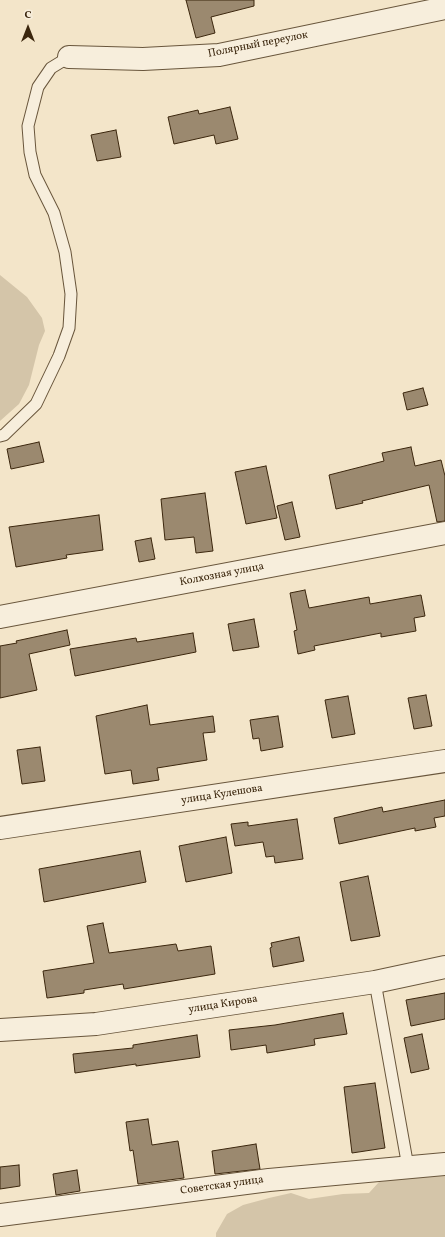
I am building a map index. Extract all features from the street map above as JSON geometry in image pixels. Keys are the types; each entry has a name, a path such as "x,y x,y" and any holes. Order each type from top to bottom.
{"street":[{"name":"Полярный переулок","path":"68,57 143,59 219,55 445,8"},
{"name":"Колхозная улица","path":"0,617 445,533"},
{"name":"улица Кулешова","path":"0,828 445,761"},
{"name":"улица Кирова","path":"0,1030 96,1024 375,982 445,967"},
{"name":"Советская улица","path":"0,1215 269,1180 445,1164"}],"lane":[{"path":"0,436 4,435 36,404 59,356 69,328 71,294 65,252 54,213 35,175 30,152 28,126 38,87 51,68 68,57"},
{"path":"375,982 408,1167"}],"shaded area":[{"path":"0,275 27,297 42,318 45,331 39,345 29,385 19,404 0,421"},
{"path":"445,1172 445,1237 216,1237 216,1233 227,1214 243,1205 291,1193 309,1199 343,1194 369,1193 379,1182"}],"building":[{"path":"186,0 254,0 254,6 211,17 215,33 196,38"},
{"path":"230,107 238,139 216,144 214,135 174,144 168,117 198,110 199,114"},
{"path":"116,130 121,157 97,161 91,135"},
{"path":"423,388 428,405 407,410 403,393"},
{"path":"39,442 44,462 11,469 7,449"},
{"path":"411,447 415,466 441,460 445,476 445,521 437,522 429,485 362,501 363,503 336,509 329,475 384,461 382,453"},
{"path":"266,466 277,518 246,524 235,472"},
{"path":"205,493 213,551 196,553 194,537 165,540 161,499"},
{"path":"292,502 300,537 285,540 277,506"},
{"path":"99,515 103,550 66,555 67,558 16,567 9,527"},
{"path":"151,538 155,559 139,562 135,541"},
{"path":"305,590 309,608 369,597 370,604 421,595 425,616 414,618 416,631 381,637 381,633 314,646 315,650 298,654 294,631 297,630 290,593"},
{"path":"254,619 259,647 233,651 228,624"},
{"path":"67,630 70,645 29,654 37,690 0,698 0,646"},
{"path":"193,633 196,652 75,676 70,649 136,638 137,642"},
{"path":"426,695 432,726 414,729 408,698"},
{"path":"348,696 355,734 332,738 325,700"},
{"path":"147,705 150,725 213,716 215,732 203,733 207,760 157,768 159,780 133,784 131,770 105,774 96,716"},
{"path":"278,716 283,747 261,751 259,738 253,739 250,720"},
{"path":"40,747 45,781 22,784 17,750"},
{"path":"445,800 445,816 434,818 436,827 415,831 415,828 339,844 334,818 382,807 383,812"},
{"path":"297,819 303,859 275,863 274,856 266,857 263,842 235,846 231,824 248,822 248,826"},
{"path":"226,837 232,873 186,882 179,846"},
{"path":"140,851 146,882 44,902 39,869"},
{"path":"368,876 380,936 351,941 340,882"},
{"path":"103,923 109,953 176,944 178,951 211,946 215,974 124,989 123,984 84,990 84,993 47,998 43,971 94,963 87,926"},
{"path":"299,937 304,961 273,967 270,948 272,947 271,943"},
{"path":"445,993 445,1019 411,1026 406,1000"},
{"path":"343,1013 347,1034 314,1039 315,1045 267,1053 266,1045 231,1050 229,1030 275,1025"},
{"path":"422,1034 429,1069 411,1073 404,1038"},
{"path":"197,1035 200,1057 75,1073 73,1054 133,1048 133,1045"},
{"path":"375,1083 385,1148 352,1153 344,1087"},
{"path":"148,1119 152,1145 178,1141 184,1178 138,1184 133,1150 130,1151 126,1122"},
{"path":"256,1144 260,1169 215,1174 212,1151"},
{"path":"19,1165 20,1186 0,1189 0,1167"},
{"path":"77,1170 80,1191 56,1195 53,1174"}]}
